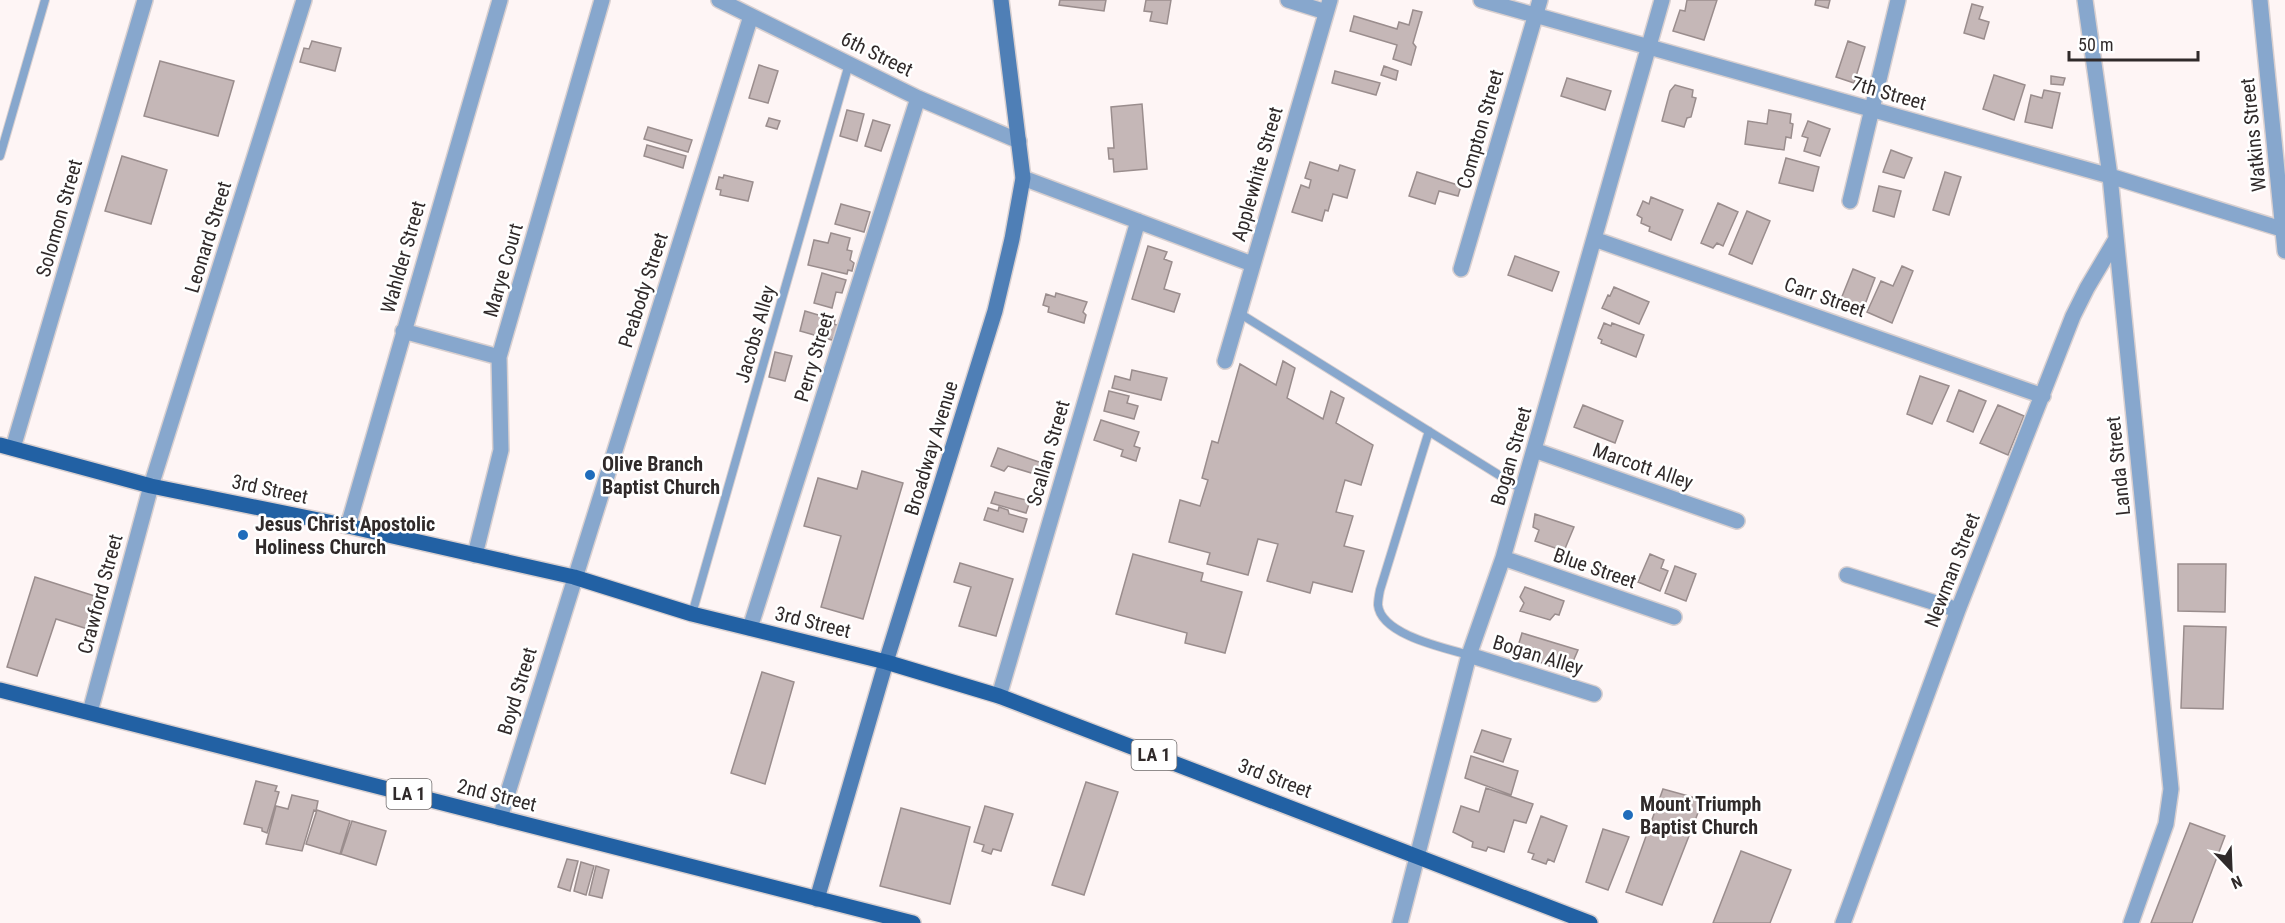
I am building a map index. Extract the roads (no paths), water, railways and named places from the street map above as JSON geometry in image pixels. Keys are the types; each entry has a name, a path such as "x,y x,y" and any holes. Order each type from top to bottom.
{"main road":[{"name":"Broadway Avenue","path":"817,899 886,662 996,311 1023,178 1001,0"},
{"name":"3rd Street","path":"7,447 151,486 348,526 574,577 692,614 886,662 999,696 1590,923"},
{"name":"2nd Street","path":"0,690 913,923"}],"street":[{"name":"Solomon Street","path":"7,447 145,0"},
{"name":"Leonard Street","path":"151,486 304,0"},
{"name":"Wahlder Street","path":"348,526 500,0"},
{"name":"Marye Court","path":"475,555 501,450 499,357 602,0"},
{"name":"6th Street","path":"718,0 918,98 1019,141"},
{"path":"1288,0 1328,6"},
{"name":"7th Street","path":"1481,0 2110,176 2284,230"},
{"name":"Compton Street","path":"1461,269 1540,0"},
{"name":"Bogan Street","path":"1400,923 1469,655 1503,558 1662,0"},
{"path":"1850,201 1898,0"},
{"name":"Landa Street","path":"2085,0 2110,176 2171,789 2166,824 2131,923"},
{"name":"Watkins Street","path":"2260,0 2285,251"},
{"name":"Applewhite Street","path":"1225,361 1328,6"},
{"name":"Peabody Street","path":"574,577 751,16"},
{"name":"Perry Street","path":"750,628 918,98"},
{"path":"1023,178 1252,264"},
{"name":"Scallan Street","path":"999,696 1138,221"},
{"name":"Carr Street","path":"1594,239 2043,396"},
{"name":"Newman Street","path":"1843,923 1958,610 2073,316 2116,239"},
{"path":"403,331 499,357"},
{"name":"Marcott Alley","path":"1534,450 1737,521"},
{"name":"Crawford Street","path":"90,712 151,486"},
{"name":"Blue Street","path":"1503,558 1674,617"},
{"path":"1846,575 1958,610"},
{"name":"Boyd Street","path":"500,818 574,577"},
{"name":"Bogan Alley","path":"1469,655 1594,694"}],"lane":[{"path":"0,156 45,0"},
{"name":"Jacobs Alley","path":"692,614 849,64"},
{"path":"1239,313 1523,490"},
{"path":"1429,431 1380,590 1378,606 1386,620 1398,631 1421,641 1469,655"}],"place":[{"name":"Olive Branch Baptist Church","path":"590,475"},
{"name":"Jesus Christ Apostolic Holiness Church","path":"243,535"},
{"name":"Mount Triumph Baptist Church","path":"1628,815"}]}
